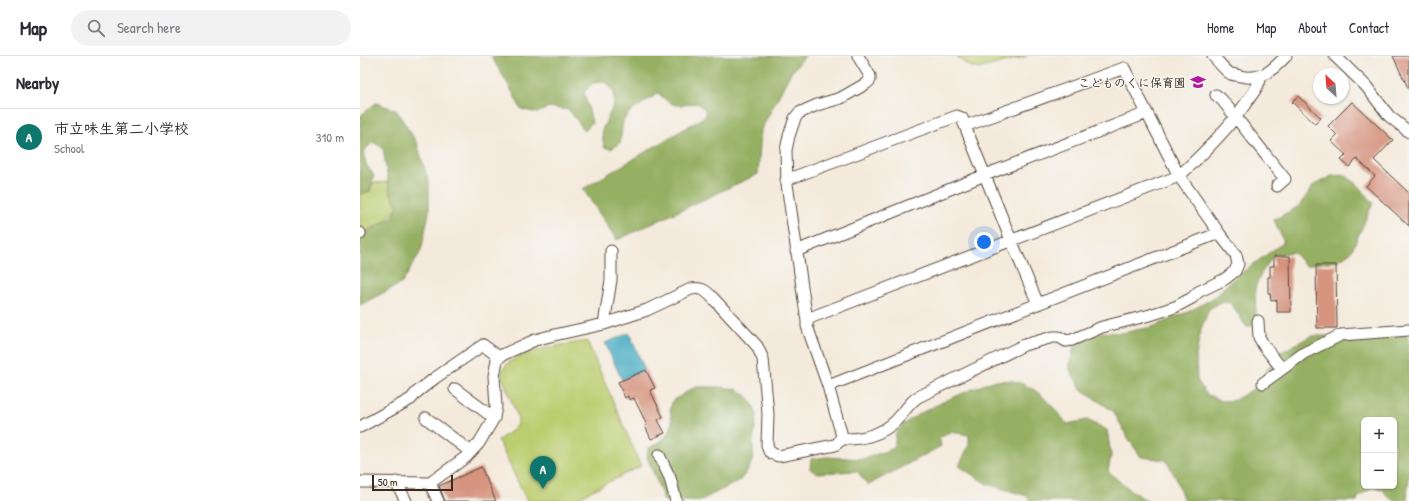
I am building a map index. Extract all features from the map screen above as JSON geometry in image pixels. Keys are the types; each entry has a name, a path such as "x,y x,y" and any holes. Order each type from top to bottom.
{"street":[{"path":"360,482 430,483 471,452 479,443 494,418 496,406 494,376 495,365 499,357 542,338 604,324 647,310 691,289 699,288 705,290 758,346 761,352 763,359 768,414 767,445 769,451 778,456 790,455 835,445 840,441 842,436 828,386 807,326 786,180 786,150 788,136 795,118 799,113 806,109 841,98 870,80 870,76 858,56"},
{"path":"1214,56 1231,74 1249,78 1261,76 1275,68 1286,56"},
{"path":"1335,56 1366,86 1389,116 1409,132"},
{"path":"840,439 858,439 883,432 890,427 908,406 918,398 1024,345 1053,337 1059,337 1066,341 1072,340 1102,327 1175,307 1192,298 1198,292 1225,279 1235,271 1238,264 1236,255 1179,176 1124,68 965,126"},
{"path":"807,321 812,317 1179,176 1235,118 1260,82 1261,76"},
{"path":"1216,95 1222,100 1285,179 1277,186"},
{"path":"796,251 985,175 1147,113"},
{"path":"786,180 957,116 962,118 1038,304"},
{"path":"828,386 1219,233"},
{"path":"604,324 610,280 611,252"},
{"path":"1258,321 1259,337 1282,369"},
{"path":"1263,383 1304,353 1341,335 1409,330"},
{"path":"360,427 410,399 435,378 483,345 499,357"},
{"path":"456,389 494,418"},
{"path":"426,418 471,452"},
{"path":"659,455 670,478 676,501"},
{"path":"396,482 406,501"},
{"path":"430,483 438,501"}],"green space":[{"path":"491,56 805,56 790,74 761,130 758,174 617,240 583,189 706,116 705,109 697,103 679,105 672,104 658,93 629,113 623,121 620,143 611,149 604,147 602,130 614,104 614,91 605,82 593,83 584,92 592,122 585,131 569,110 549,107 537,113 521,109"},
{"path":"957,56 1027,56 978,69 967,65"},
{"path":"376,103 396,110 417,143 429,183 429,212 421,251 402,283 360,305 360,236 392,218 398,207 390,193 383,148 373,142 363,152 366,164 374,176 370,191 360,194 360,116"},
{"path":"1345,175 1360,187 1373,203 1351,252 1337,261 1306,266 1293,252 1274,255 1262,272 1255,288 1256,314 1253,325 1247,327 1231,303 1221,302 1209,309 1201,329 1196,356 1197,380 1206,394 1221,401 1235,400 1258,386 1276,355 1311,336 1407,335 1409,343 1409,473 1407,499 1392,499 1387,496 1383,489 1397,489 1397,417 1361,417 1361,489 1370,489 1358,497 1357,501 1184,501 1176,478 1166,460 1141,457 1113,411 1081,389 1069,368 1074,346 1100,332 1122,333 1152,327 1190,311 1213,298 1233,279 1284,242 1274,220 1299,206 1314,185 1332,176"},
{"path":"388,182 398,207 386,221 360,234 360,194 370,191 372,183"},
{"path":"587,341 641,466 571,501 527,501 498,440 514,428 518,422 518,418 501,374 505,366 525,354 552,347"},
{"path":"993,381 1012,381 1021,383 1036,391 1049,403 1067,424 1087,420 1107,430 1111,455 1108,472 1147,501 1030,501 1027,496 987,484 959,466 969,445 969,435 951,432 939,438 941,446 868,485 857,471 817,473 810,469 811,459 827,457 863,459 894,448 896,433 901,426 940,403"},
{"path":"696,387 736,389 746,395 753,405 757,416 753,442 753,458 748,470 739,481 699,501 664,501 647,457 648,449 664,438 670,430 672,421 670,409 673,400"}],"water":[{"path":"629,333 645,370 622,380 605,343"}],"building":[{"path":"1393,56 1409,56 1409,90"},
{"path":"1298,96 1321,118 1315,124 1292,102"},
{"path":"1352,102 1393,140 1374,160 1409,193 1409,226 1366,186 1375,176 1357,159 1349,167 1341,160 1346,155 1331,141 1337,135 1328,126"},
{"path":"1274,256 1290,256 1291,312 1277,312 1277,300 1271,301 1270,293 1268,293 1268,277 1270,277 1270,266 1274,266"},
{"path":"1316,265 1336,265 1337,328 1317,328"},
{"path":"646,370 655,388 650,390 663,417 658,420 665,433 651,439 645,426 647,425 634,398 629,400 628,396 625,398 618,382"},
{"path":"481,467 496,501 445,501 439,486"}],"place":[{"name":"こどものくに保育園","path":"1198,82"},
{"name":"市立味生第二小学校","path":"543,489"}]}
